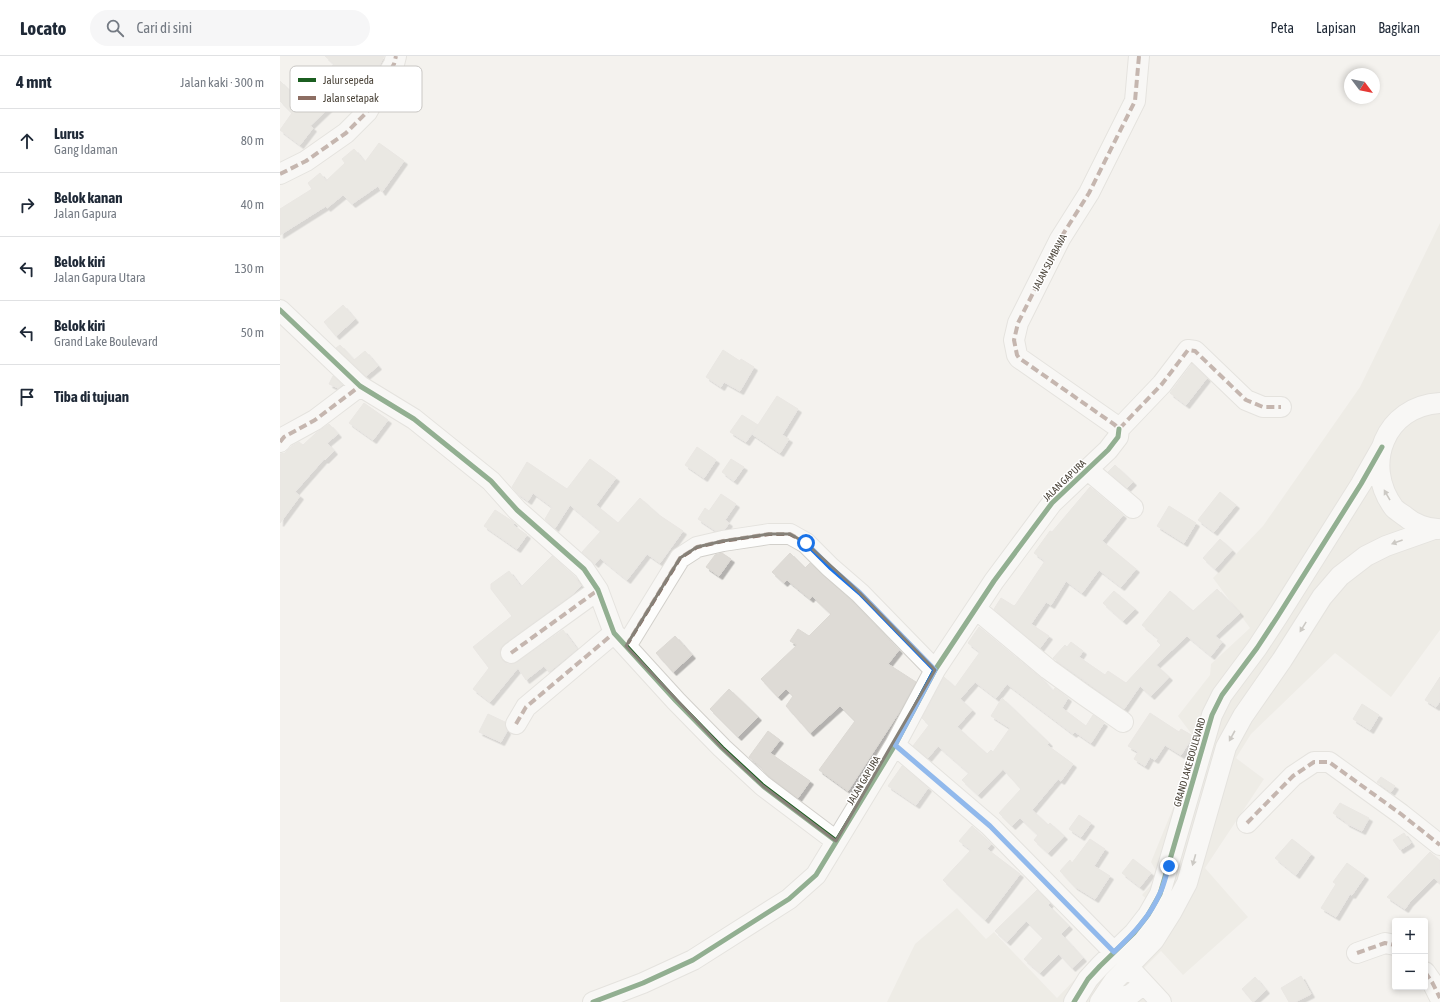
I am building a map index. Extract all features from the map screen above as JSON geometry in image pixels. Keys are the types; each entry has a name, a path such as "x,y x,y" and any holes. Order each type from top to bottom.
{"street":[{"path":"393,66 396,56"},
{"name":"JALAN SUMBAWA","path":"1120,429 1019,358 1014,340 1018,323 1028,302 1060,239 1089,193 1135,100 1139,56"},
{"path":"280,174 306,161 346,133 367,112"},
{"path":"280,310 360,386 414,419 491,481 517,510 584,569 598,590 620,639 676,701 722,748 763,786 836,841"},
{"name":"JALAN GAPURA","path":"593,1002 643,983 693,960 789,899 816,875 895,745 935,670 994,581 1052,503 1108,450 1118,437 1120,429 1162,384 1188,350 1196,351 1246,400 1263,407 1282,407"},
{"path":"280,442 284,437 315,420 360,386"},
{"name":"GRAND LAKE BOULEVARD","path":"1074,1002 1088,979 1134,933 1148,915 1160,894 1212,715 1222,695 1257,648 1278,616 1361,484 1392,427 1408,412 1436,401"},
{"path":"1382,447 1379,469 1383,490 1395,509 1413,522 1437,529"},
{"path":"1087,469 1133,508"},
{"path":"1101,1002 1114,981 1154,940 1187,883 1226,747 1243,716 1282,660 1322,597 1340,576 1366,556 1386,546 1437,529"},
{"path":"516,724 526,707 620,639 680,558 697,547 723,541 769,534 790,534 806,543 830,567 860,593 935,670"},
{"path":"511,653 598,590"},
{"path":"976,609 1048,669 1123,722"},
{"path":"895,745 990,826 1114,952"},
{"path":"1247,823 1293,776 1314,762 1329,762 1401,814 1440,845"},
{"path":"1357,952 1385,942 1392,943"},
{"path":"1128,968 1161,1002"},
{"path":"1428,976 1440,998"},
{"path":"1101,1002 1130,995 1144,984"}],"highlighted area":[{"path":"769,534 790,534 806,543 860,593 935,670 836,841 763,786 722,748 626,646 680,558 697,547 723,541"}],"shaded area":[{"path":"1440,223 1440,630 1391,697 1335,653 1251,734 1236,758 1264,779 1205,868 1248,917 1183,975 1161,951 1132,980 1150,1002 887,1002 915,944 957,908 986,939 994,932 1057,998 1103,950 1160,911 1142,895 1159,876 1151,862 1173,808 1209,757 1178,716 1210,675 1211,664 1250,628 1213,578 1263,526 1360,387"}],"building":[{"path":"325,56 384,56 379,66 332,66 334,64"},
{"path":"280,81 290,91 290,111 280,101"},
{"path":"291,112 325,112 310,126 313,128 300,145 280,130 292,113"},
{"path":"379,143 404,161 382,192 378,186 352,204 343,195 327,208 326,206 280,235 280,209 312,189 308,183 320,173 326,181 345,163 342,159 354,149 365,162"},
{"path":"343,305 355,319 336,336 324,322"},
{"path":"340,345 354,360 365,351 378,366 366,376 336,348"},
{"path":"723,350 740,361 741,359 754,367 740,391 724,382 721,387 706,377"},
{"path":"1192,364 1207,378 1186,405 1170,393"},
{"path":"333,376 342,385 338,388 329,384"},
{"path":"777,396 798,409 782,435 789,439 780,453 752,434"},
{"path":"364,403 388,420 373,440 349,423"},
{"path":"742,415 758,425 746,442 730,432"},
{"path":"329,424 338,434 327,443 334,451 325,460 324,459 295,492 300,496 280,523 280,454 285,453 299,442 303,445"},
{"path":"697,447 716,460 704,478 685,465"},
{"path":"590,459 616,478 596,505 618,523 640,498 659,515 683,531 660,563 647,554 627,580 600,558 595,564 582,552 601,531 570,505 555,528 545,519 552,507 533,493 528,501 517,493 512,487 527,462 567,489"},
{"path":"731,459 744,467 734,481 722,472"},
{"path":"1115,465 1133,482 1127,488 1108,472"},
{"path":"1090,487 1123,515 1102,541 1136,569 1121,587 1099,570 1082,593 1066,581 1051,605 1046,602 1031,624 1049,636 1040,648 994,609 1001,598 1014,606 1016,604 1045,561 1034,553 1050,531 1052,532"},
{"path":"1220,492 1236,505 1214,532 1198,520"},
{"path":"721,494 736,504 725,520 729,523 725,529 716,531 698,519 705,508 709,511"},
{"path":"1169,506 1196,523 1184,543 1157,526"},
{"path":"495,510 512,521 514,523 513,525 527,535 517,549 484,526"},
{"path":"1220,539 1232,550 1215,569 1203,558"},
{"path":"722,553 731,559 719,576 706,567 715,555"},
{"path":"790,553 805,568 810,563 852,601 899,650 888,664 916,682 900,711 848,791 819,770 855,721 840,706 810,733 786,706 793,696 786,689 778,697 761,679 797,645 790,641 798,629 809,636 831,614 812,596 810,599 787,580 784,583 772,572"},
{"path":"552,556 575,577 581,586 574,593 504,644 500,649 500,655 502,660 507,664 512,664 563,630 577,649 549,672 544,666 526,680 518,668 490,702 473,689 489,668 473,647 512,616 491,589 491,584 509,571 521,587"},
{"path":"1217,589 1240,613 1215,636 1222,642 1211,656 1187,636 1156,665 1169,677 1151,696 1140,686 1124,709 1053,658 1065,645 1067,647 1071,642 1083,651 1079,657 1105,675 1108,671 1126,683 1161,645 1157,641 1159,639 1142,625 1170,591 1193,611"},
{"path":"1114,591 1135,609 1123,621 1103,603"},
{"path":"979,627 1042,679 1053,691 1055,688 1068,698 1062,708 1086,726 1093,715 1104,723 1091,743 1075,732 1073,734 1007,684 996,698 975,682 960,699 972,710 957,727 987,754 991,750 993,752 1010,728 991,716 1002,698 1049,743 1047,745 1073,764 1061,781 1058,779 1032,810 1048,825 1050,823 1064,836 1048,853 1034,840 1038,835 1020,818 1012,826 999,813 1021,789 1003,769 978,795 962,780 969,773 938,746 928,758 913,746 929,725 922,718 944,677 955,687 980,652 968,643"},
{"path":"675,636 692,655 673,672 656,653"},
{"path":"1440,677 1440,701 1436,707 1425,700"},
{"path":"729,689 758,717 738,737 710,709"},
{"path":"1362,704 1379,715 1370,730 1353,719"},
{"path":"1150,713 1179,732 1181,729 1193,736 1181,755 1165,745 1155,760 1150,757 1145,766 1134,759 1138,752 1128,746"},
{"path":"488,714 505,722 507,731 501,742 479,732"},
{"path":"768,731 780,740 770,753 810,781 798,798 770,777 749,757"},
{"path":"902,766 928,788 916,805 888,786"},
{"path":"1381,777 1395,786 1391,792 1377,782"},
{"path":"1340,803 1369,818 1362,831 1346,823 1333,813"},
{"path":"1079,815 1091,823 1081,837 1069,829"},
{"path":"972,826 991,844 987,849 1020,874 985,920 943,880 971,850 959,841"},
{"path":"1404,833 1411,843 1400,850 1393,840"},
{"path":"1090,839 1105,849 1094,866 1110,876 1095,899 1074,886 1060,871 1070,860 1072,863"},
{"path":"1292,839 1311,854 1296,875 1275,858"},
{"path":"1430,852 1440,861 1440,883 1434,878 1405,909 1387,897"},
{"path":"1133,859 1151,873 1140,887 1122,873"},
{"path":"1347,863 1365,876 1352,895 1350,894 1336,917 1321,908 1336,884 1333,882"},
{"path":"1037,890 1050,903 1048,905 1069,926 1061,934 1083,958 1072,968 1059,954 1040,973 1024,959 1043,938 1026,921 1007,942 995,931"},
{"path":"1301,976 1311,994 1295,1002 1289,1002 1281,988"},
{"path":"1255,977 1266,990 1253,1002 1242,989"}],"marked path":[{"path":"393,66 396,56"},
{"path":"1139,56 1135,101 1089,193 1060,239 1018,323 1014,340 1017,355 1019,358 1119,429 1162,384 1188,350 1195,351 1246,400 1263,407 1281,407"},
{"path":"280,174 306,161 346,133 367,112"},
{"path":"280,442 284,437 315,420 360,386"},
{"path":"626,646 680,558 697,547 723,541 769,534 790,534 806,543 830,567 860,593 935,670"},
{"path":"511,653 598,590"},
{"path":"516,724 526,707 614,633"},
{"path":"1247,823 1293,776 1314,762 1329,762 1401,814 1440,845"},
{"path":"1357,953 1385,943 1392,944"},
{"path":"1428,976 1440,998"}],"cycle path":[{"path":"280,310 360,386 414,419 491,481 517,510 584,569 598,590 614,633 676,701 722,748 763,786 836,841"},
{"path":"593,1002 643,983 693,960 789,899 816,875 895,745 935,670 994,581 1052,503 1108,450 1118,437 1119,429"},
{"path":"1074,1002 1088,979 1134,933 1148,915 1160,894 1212,715 1222,695 1257,648 1278,616 1361,484 1382,447"}],"route":[{"path":"806,543 830,567 860,593 935,670 895,745 990,826 1114,952 1134,933 1148,915 1160,894 1169,866"}]}
